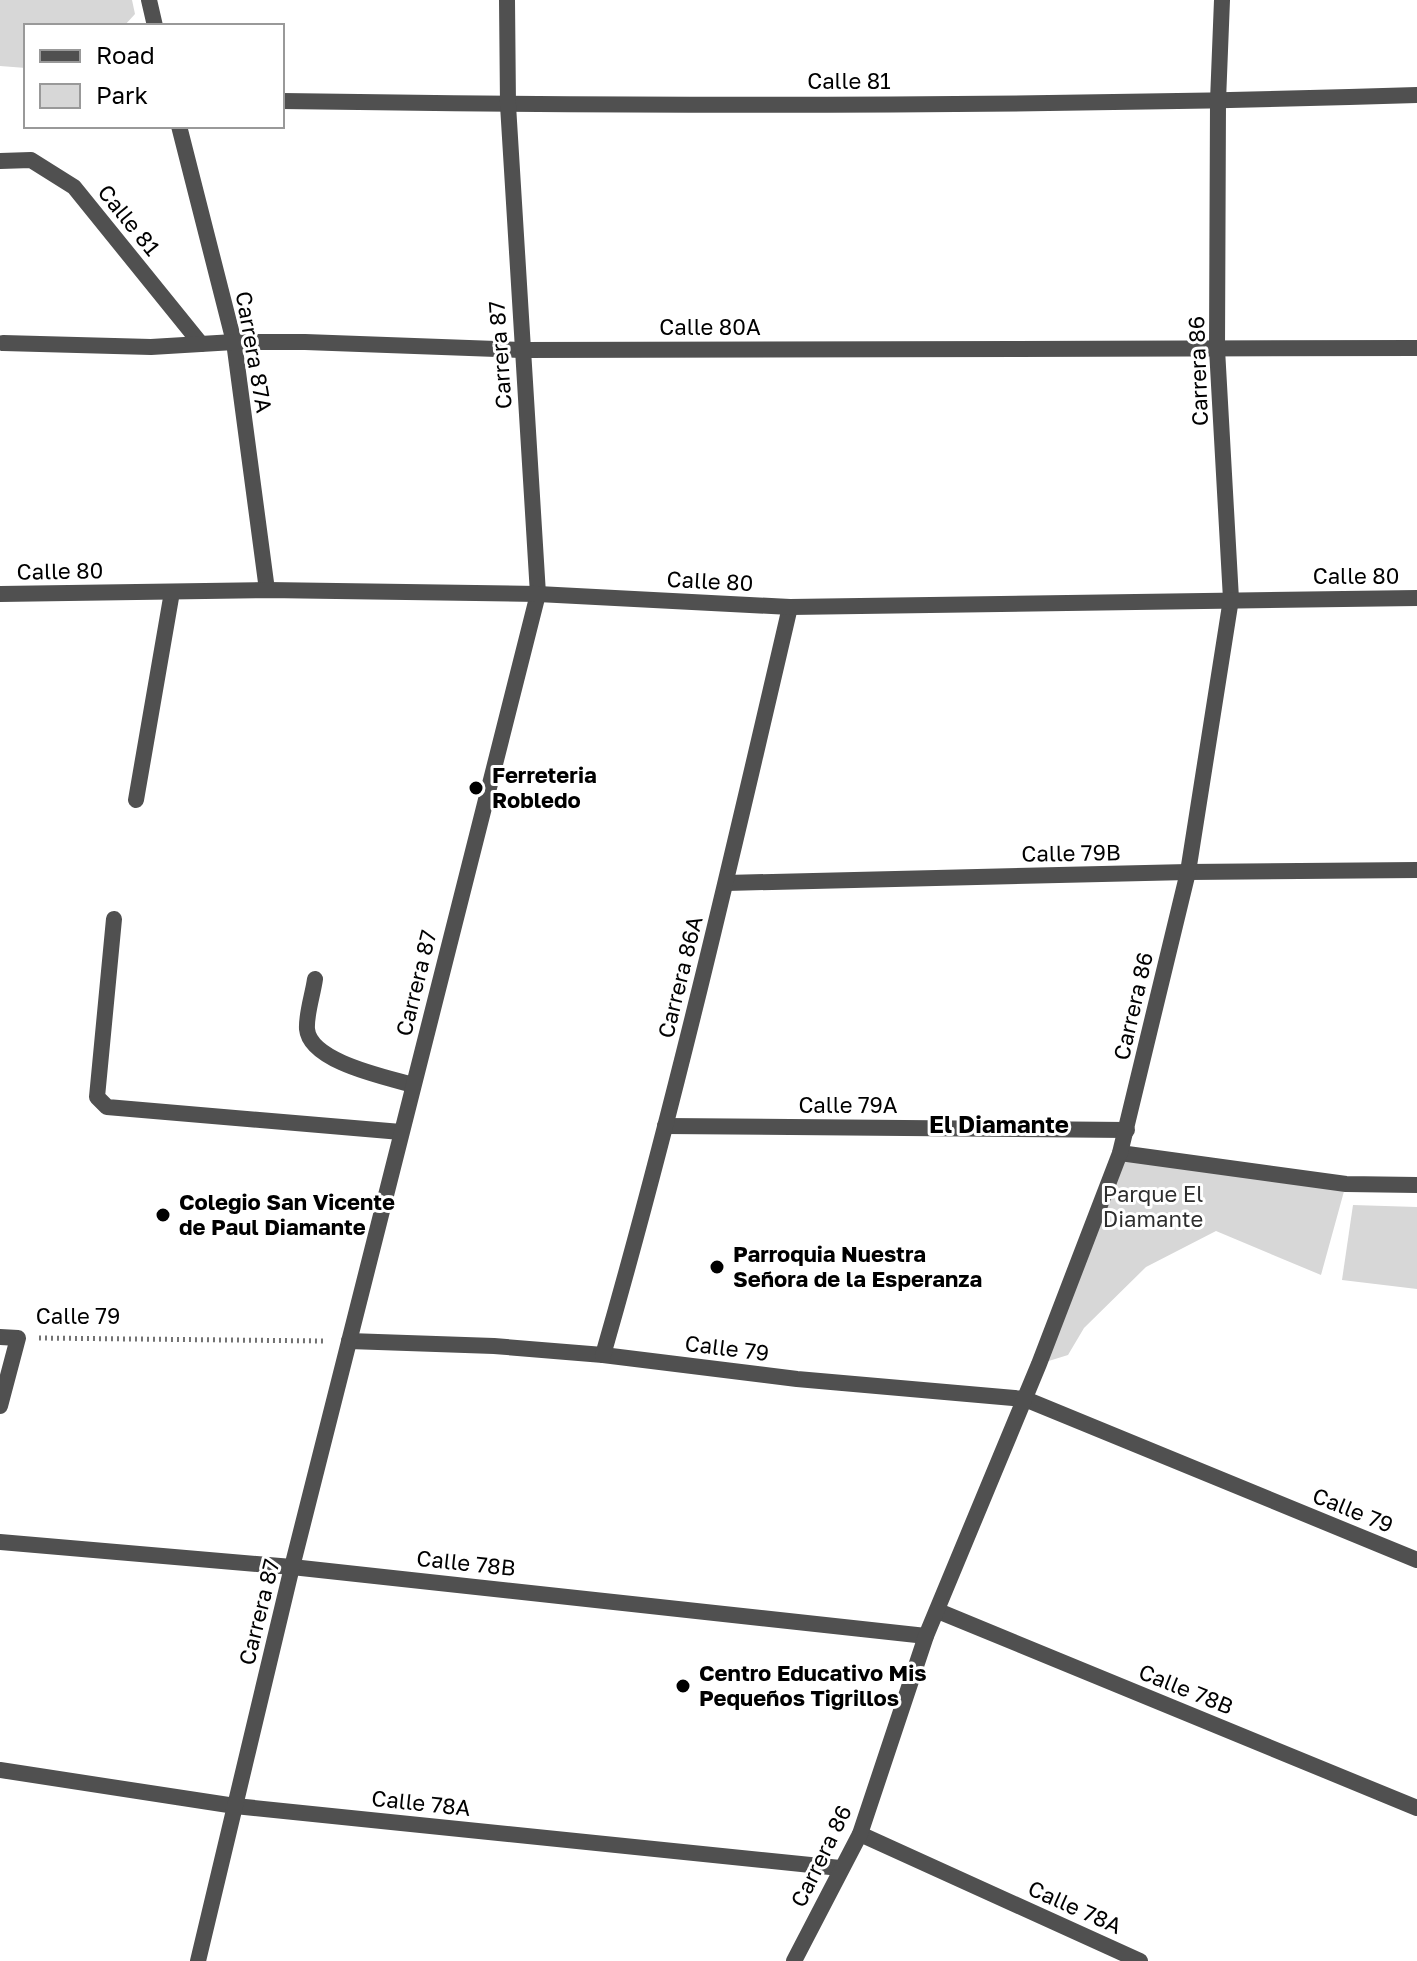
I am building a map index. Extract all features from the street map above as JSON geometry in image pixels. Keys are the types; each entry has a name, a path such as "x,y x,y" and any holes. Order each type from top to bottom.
{"street":[{"path":"149,0 155,24"},
{"name":"Carrera 87","path":"198,1961 292,1567 538,594 508,105 507,0"},
{"name":"Carrera 86","path":"794,1961 860,1834 926,1636 1025,1399 1120,1153 1188,872 1231,599 1217,349 1218,101 1222,0"},
{"name":"Calle 81","path":"284,101 508,105 1218,101 1417,95"},
{"name":"Carrera 87A","path":"180,128 234,342 267,590"},
{"name":"Calle 81","path":"0,161 31,160 74,187 201,344"},
{"name":"Calle 80A","path":"3,343 151,347 234,342 521,350 1417,348"},
{"name":"Calle 80","path":"0,594 267,590 538,594 790,607 1417,598"},
{"path":"136,800 172,592"},
{"name":"Carrera 86A","path":"603,1355 726,883 790,607"},
{"name":"Calle 79B","path":"726,883 1417,870"},
{"path":"114,919 97,1097 107,1107 401,1132"},
{"path":"315,979 307,1030 312,1040 332,1060 413,1085"},
{"name":"Calle 79A","path":"665,1126 1127,1130"},
{"path":"1120,1153 1346,1184 1417,1185"},
{"name":"Calle 79","path":"0,1337 18,1338"},
{"path":"0,1406 18,1338"},
{"name":"Calle 79","path":"349,1341 494,1346 603,1355 797,1379 1025,1399 1417,1560"},
{"name":"Calle 78B","path":"0,1542 292,1567 926,1636"},
{"name":"Calle 78B","path":"938,1611 1417,1808"},
{"name":"Calle 78A","path":"0,1770 235,1806 840,1868"},
{"name":"Calle 78A","path":"860,1834 1140,1961"}],"path":[{"name":"Calle 79","path":"18,1338 349,1341"}],"green space":[{"path":"0,0 132,0 135,14 126,24 24,24 24,68 0,66"},
{"name":"Parque El Diamante","path":"1120,1153 1346,1184 1321,1275 1216,1231 1146,1267 1084,1328 1068,1355 1039,1364"},
{"path":"1353,1205 1417,1207 1417,1289 1342,1280"}],"place":[{"name":"Ferreteria Robledo","path":"476,788"},
{"name":"Colegio San Vicente de Paul Diamante","path":"163,1215"},
{"name":"Parroquia Nuestra Señora de la Esperanza","path":"717,1267"},
{"name":"Centro Educativo Mis Pequeños Tigrillos","path":"683,1686"}],"district":[{"name":"El Diamante","path":"999,1125"}]}
